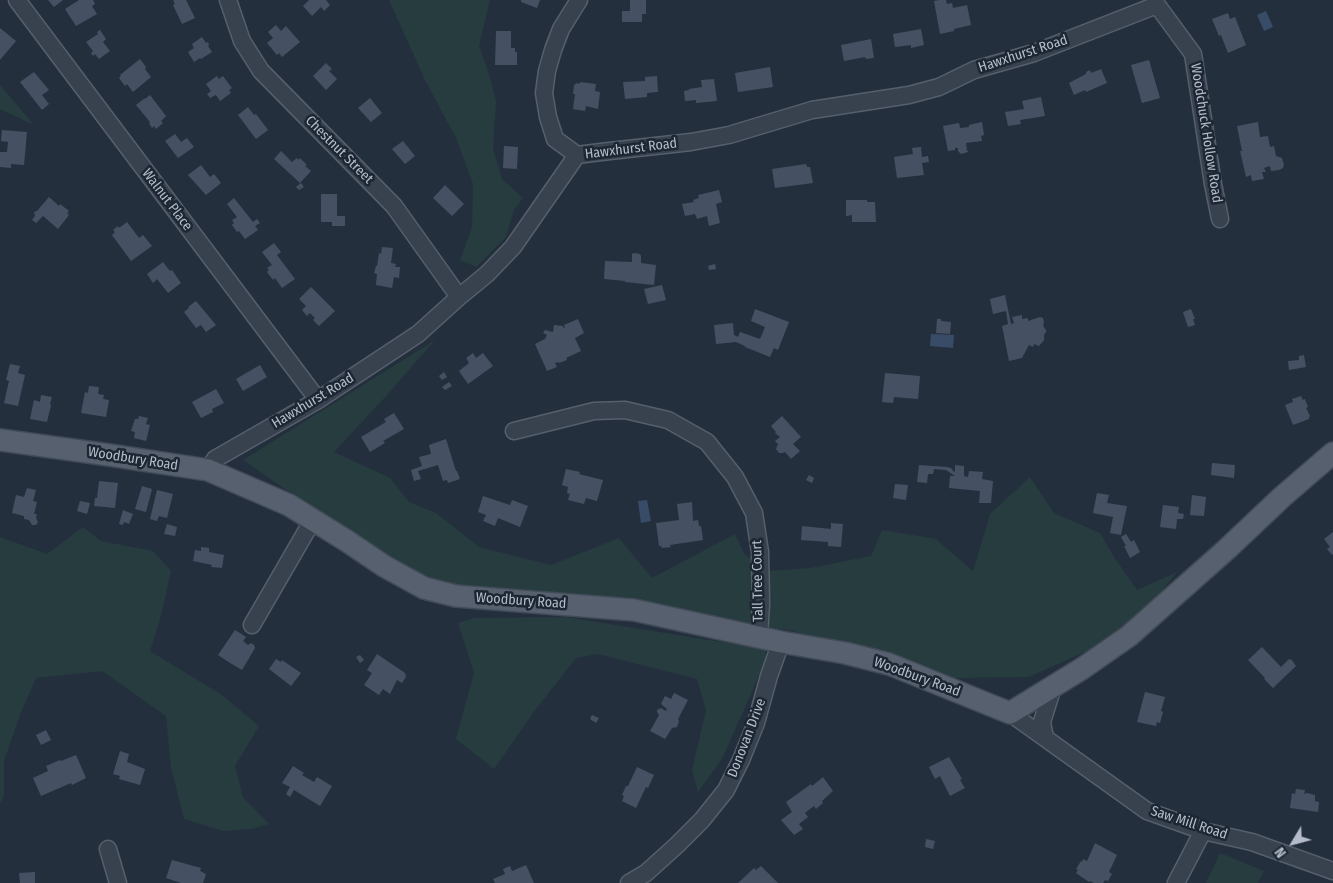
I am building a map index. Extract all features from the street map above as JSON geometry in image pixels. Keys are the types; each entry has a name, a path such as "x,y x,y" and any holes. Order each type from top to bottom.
{"main road":[{"name":"Woodbury Road","path":"0,440 208,470 288,505 384,566 424,588 456,596 634,610 781,642 845,652 889,664 1010,713"},
{"path":"1010,713 1083,668 1129,636 1333,453"}],"street":[{"name":"Walnut Place","path":"17,0 318,400"},
{"name":"Chestnut Street","path":"228,0 242,41 261,72 394,206 459,297"},
{"path":"576,156 555,139 548,117 544,93 547,71 553,50 561,29 578,0"},
{"name":"Hawxhurst Road","path":"208,470 216,458 318,400 418,334 487,274 513,247 576,156 691,142 729,135 812,110 909,95 939,86 974,70 1034,53 1156,3"},
{"name":"Woodchuck Hollow Road","path":"1156,3 1193,54 1220,219"},
{"name":"Tall Tree Court","path":"514,431 594,411 625,410 668,420 707,442 735,477 754,513 760,552 761,604 759,636"},
{"path":"252,624 307,530 315,522"},
{"name":"Donovan Drive","path":"629,883 646,873 677,845 702,820 726,790 756,723 781,642"},
{"path":"1045,738 1042,722 1052,687"},
{"name":"Saw Mill Road","path":"1010,713 1147,810 1203,830 1252,842 1333,871"},
{"path":"1176,883 1203,830"},
{"path":"108,849 118,883"}],"green space":[{"path":"389,0 490,0 479,46 496,101 493,149 502,179 523,198 514,210 506,237 476,267 460,260 472,227 473,184 456,138 425,80"},
{"path":"0,85 34,125 0,109"},
{"path":"435,340 334,452 390,478 409,502 436,513 479,547 551,565 619,538 652,578 735,534 745,555 769,571 811,568 871,556 882,530 936,539 973,571 990,514 1030,477 1054,513 1100,533 1137,590 1177,572 1144,613 1089,650 1029,677 953,678 789,630 422,584 243,460"},
{"path":"83,527 101,541 153,551 171,571 161,616 150,651 222,695 259,726 235,766 243,797 269,824 251,829 223,831 184,819 171,768 166,716 102,671 36,678 20,715 4,761 4,796 0,803 0,537 47,554"},
{"path":"566,617 765,649 767,658 722,759 698,792 692,770 706,710 697,679 598,654 576,658 536,709 494,769 456,739 474,673 458,623 474,618"},
{"path":"1220,853 1264,871 1258,883 1206,883"}],"water":[{"path":"1266,11 1273,27 1264,31 1257,15"},
{"path":"931,334 954,335 953,348 930,346"},
{"path":"647,500 651,521 641,523 638,501"}],"building":[{"path":"48,0 63,0 54,7"},
{"path":"79,0 93,0 95,4 92,6 97,14 76,26 65,9"},
{"path":"173,0 186,0 195,18 182,24 173,5 175,4"},
{"path":"309,0 326,0 330,5 324,11 321,7 312,16 303,6"},
{"path":"521,0 540,0 537,8 521,2"},
{"path":"630,0 646,0 646,14 642,14 642,22 622,22 622,11 630,11"},
{"path":"946,0 947,4 952,3 953,8 967,5 971,25 940,34 934,1"},
{"path":"1228,13 1230,19 1235,17 1246,45 1228,53 1212,19"},
{"path":"276,25 281,31 286,26 300,42 282,57 279,53 277,55 267,43 273,38 268,32"},
{"path":"0,28 16,41 0,60"},
{"path":"921,29 924,45 911,48 911,45 895,47 893,34"},
{"path":"100,30 106,39 103,42 110,51 99,59 95,54 93,56 91,53 93,51 86,42 98,34 97,32"},
{"path":"496,31 511,31 511,48 515,48 515,52 517,52 517,65 495,65"},
{"path":"202,37 206,43 208,42 212,52 194,62 188,52 194,48 192,44"},
{"path":"871,39 874,58 866,59 865,57 844,61 841,45"},
{"path":"140,59 151,77 133,92 119,78 120,75"},
{"path":"1149,60 1160,98 1142,103 1131,65"},
{"path":"326,63 332,69 329,71 337,79 326,90 313,76"},
{"path":"770,67 773,87 738,92 735,73"},
{"path":"1101,69 1107,83 1074,95 1069,83 1090,70 1091,73"},
{"path":"34,72 49,90 42,95 49,104 42,110 20,82"},
{"path":"217,76 219,79 223,76 232,88 229,90 231,93 220,101 216,95 210,98 207,94 211,91 206,84"},
{"path":"657,76 658,92 647,93 647,97 625,99 623,82 645,81 645,77"},
{"path":"714,79 717,101 696,103 696,100 685,101 684,91 702,87 701,80"},
{"path":"580,82 596,84 595,91 600,92 598,109 586,106 585,111 573,109 574,85 580,84"},
{"path":"150,95 166,116 161,121 163,123 156,129 154,126 152,128 150,122 136,105"},
{"path":"1041,97 1045,116 1020,120 1021,124 1008,126 1005,112 1024,109 1022,101"},
{"path":"370,98 382,113 371,122 358,108"},
{"path":"248,107 268,130 256,139 238,115"},
{"path":"982,122 984,135 981,136 982,141 966,143 968,152 961,154 958,148 948,151 943,126 959,123 960,128"},
{"path":"1258,122 1260,137 1268,136 1270,147 1274,146 1276,156 1282,158 1284,165 1279,170 1271,171 1270,166 1264,168 1266,172 1262,172 1264,179 1252,181 1251,175 1246,177 1237,126"},
{"path":"2,130 27,132 24,165 11,164 11,168 0,167 0,152 7,152 8,142 1,141"},
{"path":"175,134 181,142 187,138 194,147 178,158 165,141"},
{"path":"403,141 415,156 405,164 392,149"},
{"path":"504,146 518,147 517,169 503,168"},
{"path":"921,147 922,157 928,156 929,162 922,163 924,175 897,178 894,157 913,154 912,148"},
{"path":"281,151 292,162 300,158 311,171 300,183 274,159"},
{"path":"806,164 807,167 810,167 813,183 775,188 772,169"},
{"path":"201,165 210,177 214,174 221,183 206,195 188,175"},
{"path":"301,183 304,187 299,190 296,187"},
{"path":"445,185 464,204 452,216 433,198"},
{"path":"719,190 722,202 716,204 720,223 709,226 707,216 697,219 695,214 685,216 682,204 694,202 693,200 699,198 698,195"},
{"path":"321,194 337,194 337,216 345,216 345,226 332,226 332,222 321,222"},
{"path":"49,197 59,206 60,204 69,211 67,213 69,215 58,229 43,216 36,223 32,220 35,216 34,212"},
{"path":"234,198 253,222 257,219 260,223 255,226 258,230 245,239 232,225 234,223 232,220 237,217 227,204"},
{"path":"846,200 875,202 876,222 852,222 852,215 846,216"},
{"path":"127,222 139,238 143,235 152,246 131,261 112,235 115,232 113,230"},
{"path":"274,243 281,252 277,255 295,279 282,288 275,278 273,280 267,272 269,270 267,268 272,265 262,252"},
{"path":"382,247 393,248 391,263 396,264 395,267 400,267 399,278 394,277 392,288 376,285 377,274 374,273"},
{"path":"632,254 640,254 641,263 656,265 654,285 604,279 605,261 632,262"},
{"path":"163,262 170,271 172,270 181,283 168,293 157,279 153,283 147,274"},
{"path":"715,264 716,269 709,270 708,266"},
{"path":"662,285 666,300 648,304 644,289"},
{"path":"311,287 335,311 319,326 313,320 315,318 310,313 307,316 302,310 306,306 299,299"},
{"path":"1005,295 1011,324 1014,323 1012,317 1022,315 1022,319 1028,318 1028,321 1040,317 1043,318 1043,326 1046,330 1044,340 1039,346 1034,344 1033,347 1029,345 1022,358 1009,361 1002,326 1008,324 1006,311 993,314 990,299"},
{"path":"196,301 216,325 206,332 201,325 196,328 184,312"},
{"path":"755,309 789,322 778,350 774,348 770,357 736,342 716,344 714,325 733,323 734,335 738,337 740,332 760,339 765,327 751,321"},
{"path":"1191,309 1195,325 1188,327 1183,312"},
{"path":"578,319 584,333 575,338 581,351 566,358 567,360 555,363 557,367 547,371 535,344 545,339 547,335 543,333 545,330 553,332 554,325 563,326 563,328 565,327 564,325"},
{"path":"937,319 951,322 950,334 936,333"},
{"path":"473,353 476,358 483,353 493,366 468,384 459,371 469,363 466,358"},
{"path":"1304,355 1306,367 1289,370 1288,361 1299,360 1299,356"},
{"path":"10,364 20,366 18,373 25,375 18,406 4,403 9,381 6,380"},
{"path":"260,365 267,377 243,391 236,379"},
{"path":"444,372 447,377 442,380 439,376"},
{"path":"885,373 920,376 918,399 894,397 893,403 882,402"},
{"path":"449,382 452,386 445,390 442,387"},
{"path":"89,386 99,387 98,394 104,395 103,399 109,400 106,417 81,413 85,392 88,393"},
{"path":"216,389 224,403 212,409 213,412 201,418 192,402"},
{"path":"41,395 52,397 47,422 30,419 34,400 40,402"},
{"path":"1301,396 1303,400 1305,399 1308,407 1306,408 1310,416 1309,419 1293,425 1285,405 1293,402 1292,399"},
{"path":"394,413 404,429 383,441 385,443 370,452 361,437 386,422 384,419"},
{"path":"139,416 148,418 146,424 150,425 146,441 134,438 135,432 131,431 135,419 138,419"},
{"path":"782,416 801,437 793,444 800,451 791,459 785,452 779,453 776,449 778,444 775,441 780,437 771,426"},
{"path":"446,439 460,479 448,483 447,480 443,481 438,465 418,471 421,479 414,481 411,470 422,466 419,457 431,454 429,445"},
{"path":"1212,463 1235,465 1234,478 1211,475"},
{"path":"919,465 947,467 951,468 954,472 955,465 964,466 964,476 968,477 969,471 983,472 982,479 993,481 991,503 979,503 980,491 949,488 950,476 955,476 946,470 934,469 933,474 928,474 927,483 917,482"},
{"path":"566,469 603,480 597,501 586,498 584,504 568,500 570,494 567,493 568,487 562,485"},
{"path":"809,475 814,478 812,483 806,480"},
{"path":"99,481 118,483 115,508 94,506"},
{"path":"895,484 908,485 906,500 893,498"},
{"path":"142,486 152,489 146,512 135,509"},
{"path":"27,488 36,490 33,501 37,502 34,514 37,514 38,522 36,525 32,525 29,520 24,519 24,516 12,513 16,495 24,497"},
{"path":"157,490 173,494 167,518 159,516 157,521 150,519"},
{"path":"1097,493 1109,495 1107,503 1127,506 1121,535 1110,533 1113,517 1093,513"},
{"path":"1192,495 1206,497 1204,516 1190,515"},
{"path":"483,496 510,505 512,500 528,506 520,527 498,518 495,526 483,521 486,515 478,512"},
{"path":"80,501 90,503 87,514 77,511"},
{"path":"692,502 693,521 698,520 703,540 670,545 671,547 662,548 659,546 656,523 679,520 677,504"},
{"path":"1163,505 1179,507 1178,513 1184,514 1183,519 1177,519 1176,529 1160,527"},
{"path":"123,510 133,514 129,524 124,522 123,525 119,524"},
{"path":"831,523 843,524 841,547 828,546 828,542 801,540 802,526 831,529"},
{"path":"167,524 177,527 175,536 164,534"},
{"path":"1333,532 1332,555 1327,549 1330,547 1324,539"},
{"path":"1126,534 1131,542 1134,540 1140,552 1130,558 1121,537"},
{"path":"201,547 209,548 209,552 224,555 222,568 211,567 212,565 193,561 195,550 201,551"},
{"path":"235,630 246,637 243,641 248,645 251,643 255,648 242,670 218,655"},
{"path":"1262,647 1281,667 1289,659 1296,666 1273,688 1248,660"},
{"path":"377,654 405,673 406,677 402,683 397,680 390,694 383,689 379,695 364,685 372,673 367,670"},
{"path":"360,655 364,660 360,663 356,657"},
{"path":"276,659 281,662 282,660 301,673 291,686 269,669"},
{"path":"1145,692 1165,697 1160,723 1157,722 1156,726 1137,722"},
{"path":"674,693 688,700 678,719 677,727 672,728 665,739 650,731 659,715 657,710 661,708 666,711 667,709 661,704 665,696 671,699"},
{"path":"592,715 599,718 596,723 590,719"},
{"path":"46,730 51,740 41,745 36,735"},
{"path":"120,751 129,754 127,762 145,769 140,785 119,779 120,776 113,774"},
{"path":"76,755 86,778 41,796 33,778 48,771 46,766"},
{"path":"949,757 965,788 950,796 940,776 935,779 929,767"},
{"path":"293,766 304,773 302,775 314,782 317,777 332,786 320,806 294,790 290,797 286,794 290,787 282,783"},
{"path":"637,767 654,775 636,808 622,801 624,796 622,795"},
{"path":"823,777 833,791 816,809 814,806 805,813 808,817 799,824 803,829 794,835 781,820 792,812 786,802"},
{"path":"1296,789 1305,790 1304,794 1315,795 1315,801 1319,802 1318,812 1290,808 1292,793 1295,794"},
{"path":"926,839 935,841 933,849 925,847"},
{"path":"1095,843 1117,855 1109,872 1112,874 1108,881 1105,880 1103,883 1089,882 1076,873 1078,870 1076,869 1081,861 1083,859 1087,861"},
{"path":"172,860 201,868 200,871 206,874 203,883 181,883 166,878"},
{"path":"526,865 534,883 495,883 493,879 505,874 503,869 510,866 512,871"},
{"path":"761,866 778,883 738,883 754,868 756,870"},
{"path":"35,872 35,883 20,883 19,873"}]}
